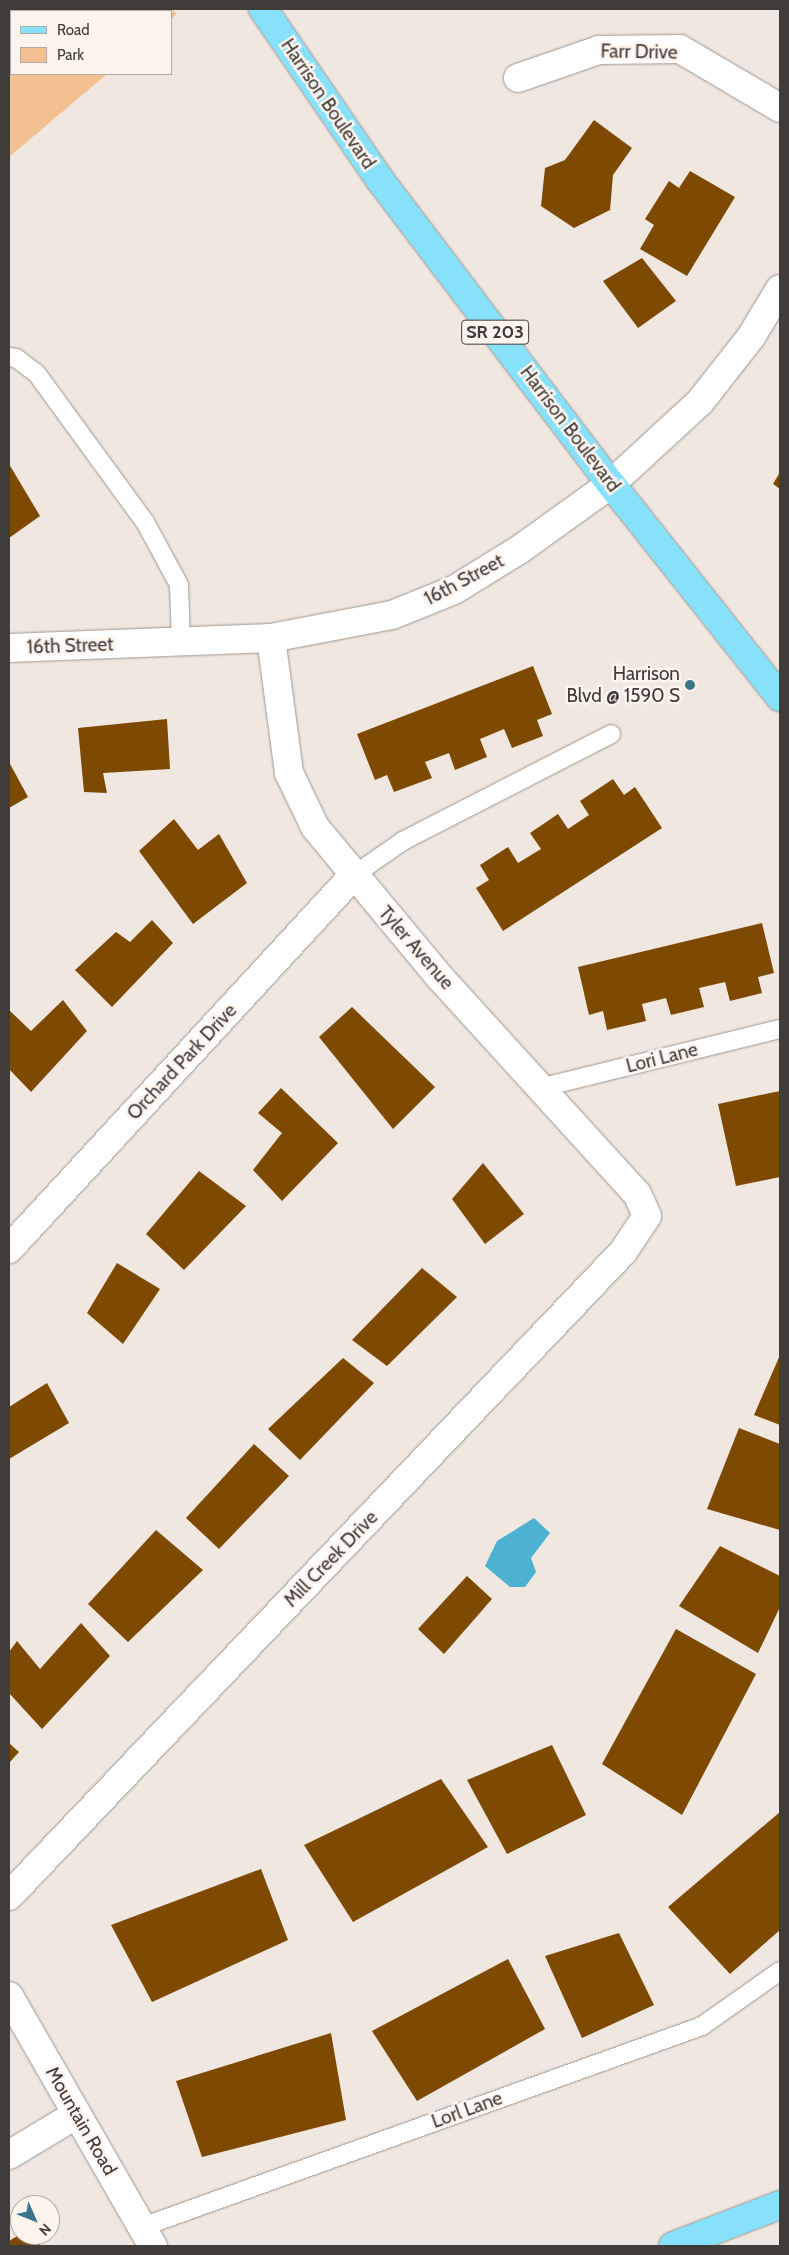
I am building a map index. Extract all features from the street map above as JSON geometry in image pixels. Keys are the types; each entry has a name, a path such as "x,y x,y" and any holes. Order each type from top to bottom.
{"main road":[{"name":"Harrison Boulevard","path":"263,9 380,180 611,484 780,697"},
{"path":"673,2246 780,2205"}],"street":[{"name":"Farr Drive","path":"518,78 599,50 680,49 780,108"},
{"name":"16th Street","path":"9,648 271,638 392,615 454,590 519,550 611,484 700,402 751,336 780,289"},
{"name":"Tyler Avenue","path":"271,638 289,773 315,827 442,980 543,1087 637,1194 646,1216"},
{"name":"Orchard Park Drive","path":"9,1249 354,875"},
{"name":"Mill Creek Drive","path":"9,1896 623,1252 646,1216"},
{"name":"Mountain Road","path":"9,1996 147,2237"},
{"path":"9,2155 77,2114"}],"lane":[{"path":"9,357 16,358 37,374 145,522 179,585 181,641"},
{"path":"354,875 403,841 611,734"},
{"name":"Lori Lane","path":"543,1087 780,1029"},
{"name":"Lorl Lane","path":"147,2237 702,2026 780,1971"}],"green space":[{"path":"9,9 171,9 177,14 172,18 172,10 10,10 10,75 106,75 9,157"}],"water":[{"path":"534,1518 550,1533 531,1558 536,1572 525,1587 510,1587 485,1566 497,1541"}],"building":[{"path":"594,120 632,148 613,175 610,210 574,228 541,206 545,168 565,160"},
{"path":"690,171 735,197 687,276 640,249 654,225 645,219 669,181 679,188"},
{"path":"642,258 676,301 638,328 603,281"},
{"path":"9,464 40,516 9,538"},
{"path":"780,472 780,489 773,484"},
{"path":"533,666 552,714 537,720 543,736 512,748 504,729 480,739 487,757 455,770 449,753 425,762 432,778 394,792 387,775 375,780 357,734"},
{"path":"167,719 170,769 103,773 107,793 84,792 78,728"},
{"path":"9,762 28,797 9,808"},
{"path":"613,779 624,795 635,787 662,828 503,931 476,888 489,880 480,865 508,847 518,863 541,849 530,833 558,814 568,829 589,815 580,801"},
{"path":"174,819 198,850 219,834 247,883 193,924 139,851"},
{"path":"152,920 173,943 112,1007 75,970 116,932 130,942"},
{"path":"762,923 774,973 758,977 762,993 730,1001 725,982 699,988 704,1007 671,1015 666,998 642,1004 646,1021 607,1030 603,1011 589,1015 578,967"},
{"path":"63,1000 87,1031 31,1092 9,1069 9,1010 31,1031"},
{"path":"352,1007 435,1087 393,1129 319,1037"},
{"path":"281,1088 338,1143 282,1201 253,1170 282,1133 258,1113"},
{"path":"780,1091 780,1177 736,1186 718,1104"},
{"path":"483,1163 524,1214 485,1244 452,1199"},
{"path":"199,1171 246,1206 184,1270 146,1234"},
{"path":"117,1263 160,1289 123,1344 87,1313"},
{"path":"422,1268 457,1297 387,1366 352,1340"},
{"path":"780,1355 780,1425 754,1415"},
{"path":"343,1358 374,1383 300,1460 268,1429"},
{"path":"47,1383 69,1423 9,1459 9,1407"},
{"path":"739,1428 780,1444 780,1530 707,1509"},
{"path":"254,1444 289,1476 219,1549 186,1518"},
{"path":"156,1530 203,1570 128,1642 88,1604"},
{"path":"720,1546 780,1576 780,1607 758,1653 679,1606"},
{"path":"467,1576 492,1599 444,1654 418,1629"},
{"path":"81,1623 110,1656 42,1729 9,1693 9,1652 17,1641 40,1669"},
{"path":"676,1629 756,1674 682,1815 602,1764"},
{"path":"9,1743 19,1752 9,1763"},
{"path":"552,1745 586,1815 507,1854 467,1780"},
{"path":"441,1779 488,1847 353,1922 304,1845"},
{"path":"780,1812 780,1930 730,1974 668,1907"},
{"path":"261,1869 288,1940 152,2002 111,1925"},
{"path":"619,1933 654,2005 582,2038 545,1956"},
{"path":"508,1959 545,2029 417,2101 372,2031"},
{"path":"331,2033 346,2120 202,2157 176,2081"},
{"path":"9,2241 10,2245 41,2246 9,2246"}],"place":[{"name":"Harrison Blvd @ 1590 S","path":"690,685"}]}
